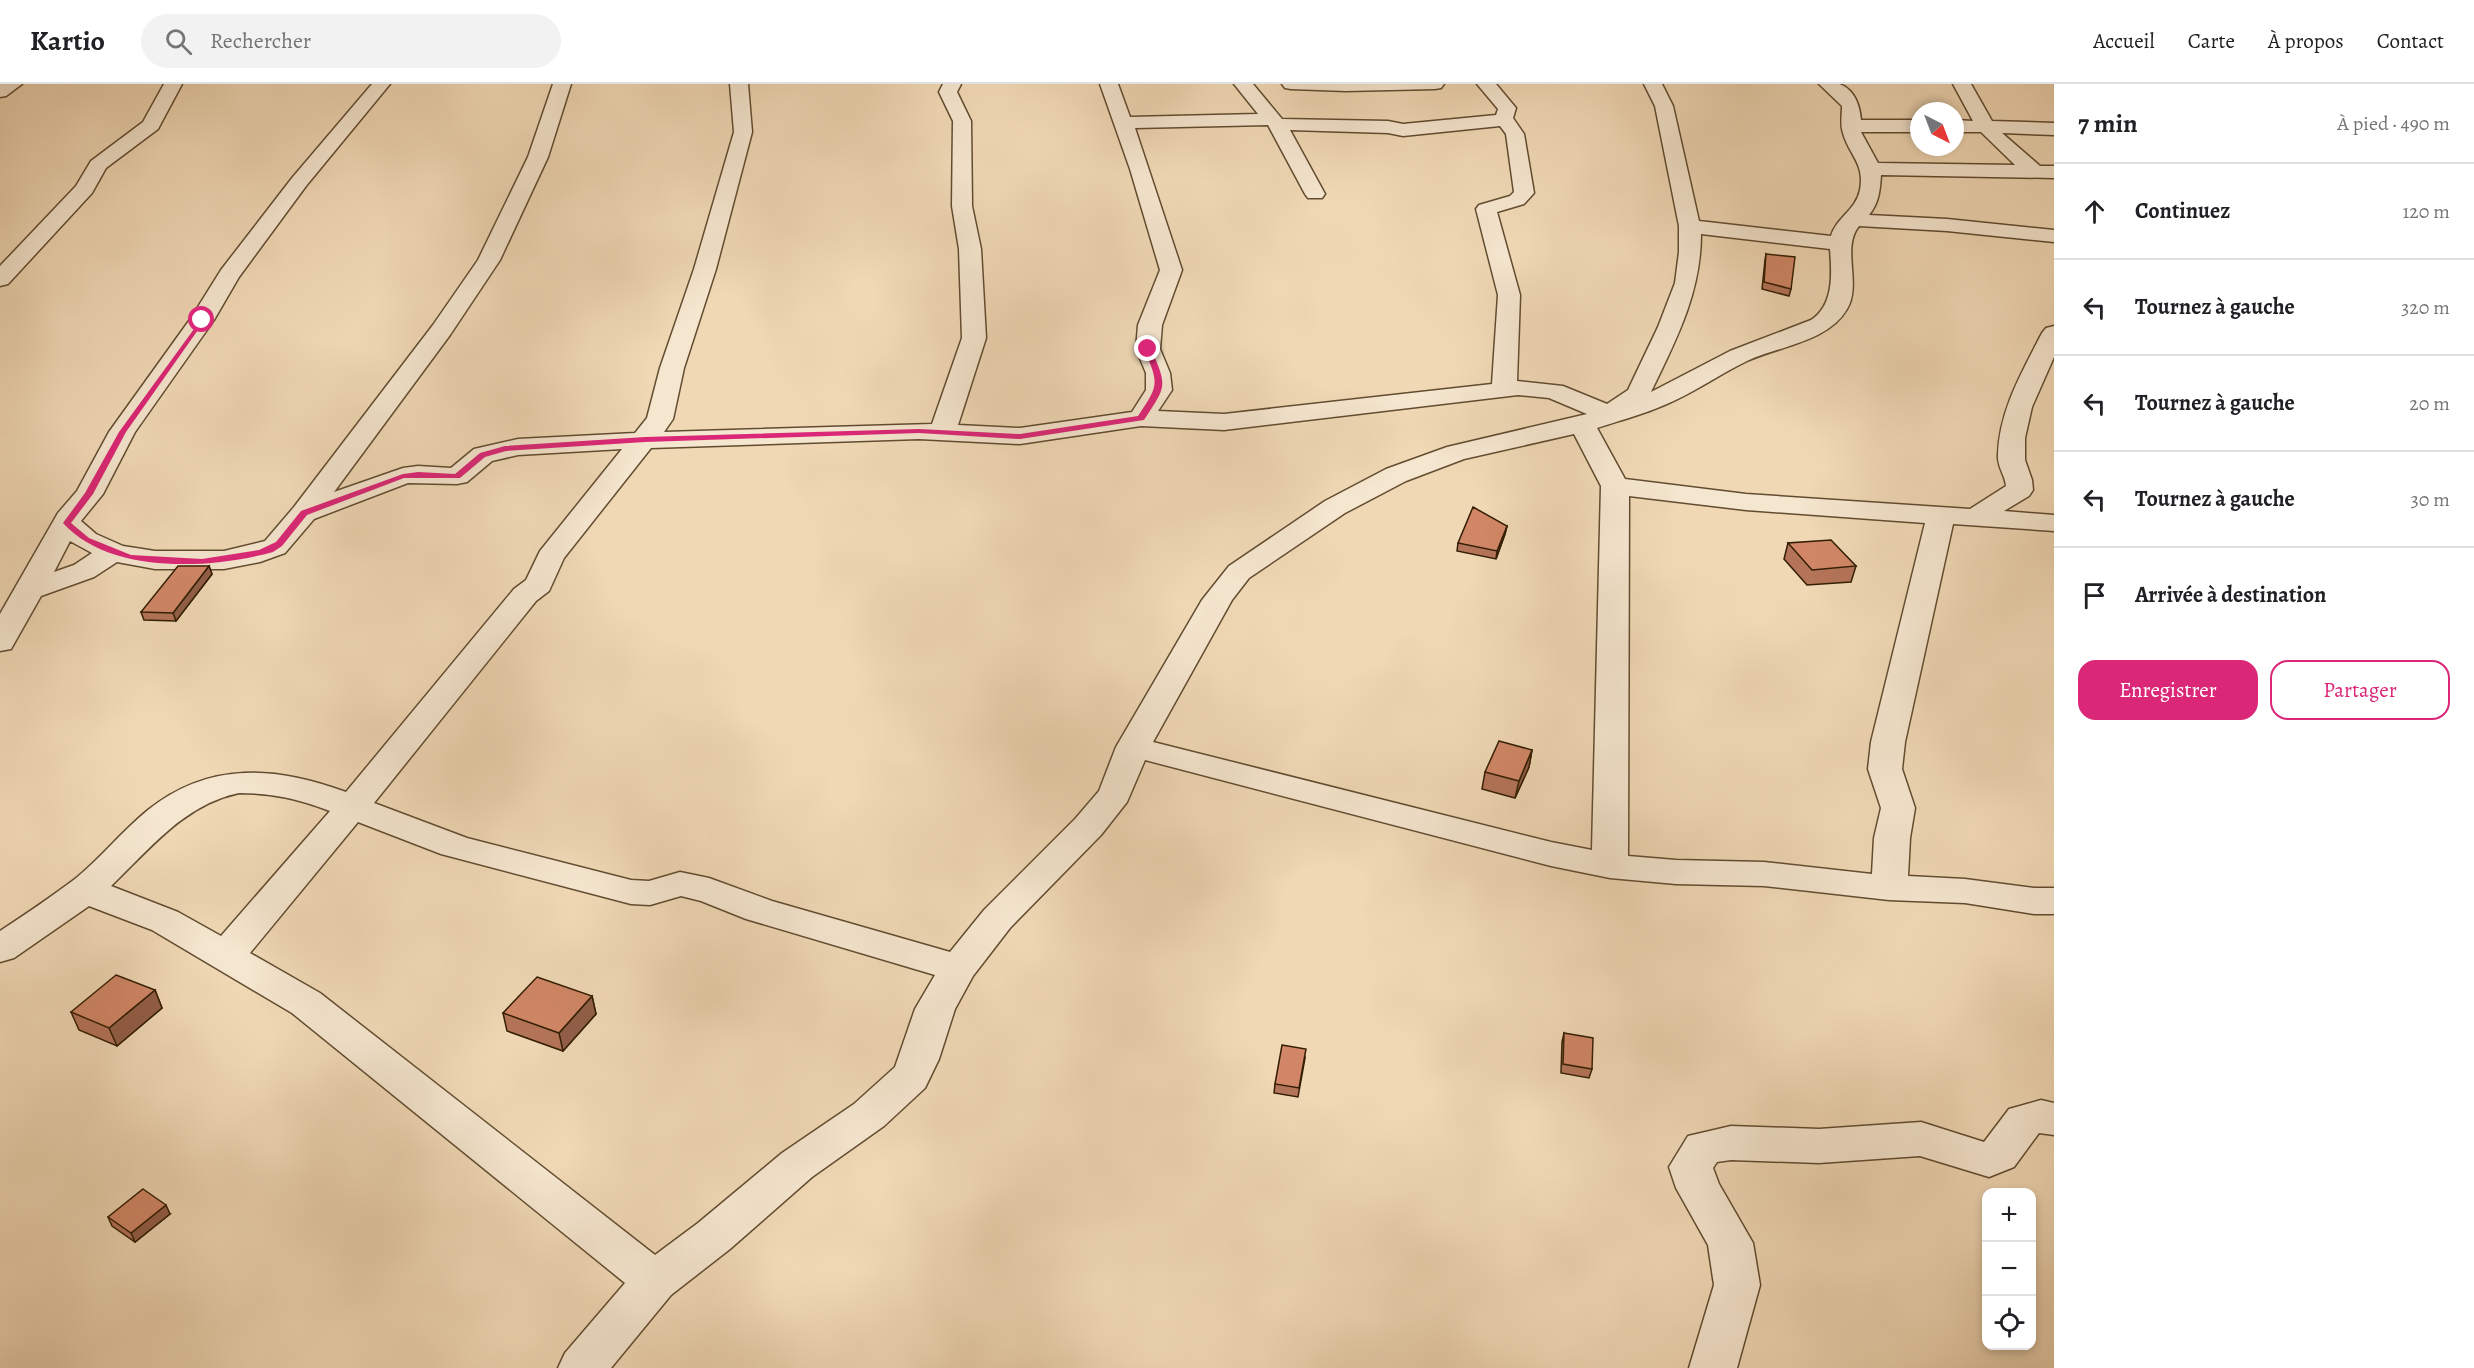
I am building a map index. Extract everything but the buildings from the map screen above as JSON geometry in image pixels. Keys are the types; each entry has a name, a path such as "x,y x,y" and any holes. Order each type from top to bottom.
{"street":[{"path":"0,92 13,84"},
{"path":"0,279 85,189 98,165 151,125 173,84"},
{"path":"3,632 67,523 89,494 122,432 202,320 229,274 298,182 381,84"},
{"path":"67,523 86,540 130,557 178,561 224,560 275,547 304,513 442,330 489,260 538,157 562,84"},
{"path":"226,956 352,807 525,595 539,585 550,557 660,419 672,368 705,269 743,132 739,84"},
{"path":"943,431 974,338 970,249 962,206 962,121 948,92 952,84"},
{"path":"1109,84 1140,169 1171,270 1149,333 1148,349 1158,373 1159,390 1141,418"},
{"path":"1243,84 1274,121 1315,194"},
{"path":"1291,84 1435,84"},
{"path":"1486,84 1507,108 1503,115 1515,134 1524,193 1517,200 1486,209 1509,295 1504,380"},
{"path":"1595,419 1638,394 1670,327 1686,283 1690,252 1690,226 1664,106 1653,84"},
{"path":"582,1368 655,1281 714,1236 797,1165 869,1115 910,1077 920,1059 935,1009 958,968 997,919 1102,811 1114,794 1132,747 1226,586 1258,559 1335,507 1396,475 1456,453 1595,419 1653,401 1739,356 1827,320 1837,307 1843,274 1846,231 1865,206 1870,190 1871,170 1852,133 1851,105 1842,94 1828,84"},
{"path":"1962,84 1984,127 2003,147 2034,171"},
{"path":"1123,123 1274,121 1388,127 1403,130 1505,120"},
{"path":"1850,126 1910,126"},
{"path":"1964,126 2054,129"},
{"path":"1871,170 2054,172"},
{"path":"1690,226 1846,231 1876,222 1947,225 2054,236"},
{"path":"1976,517 2019,490 2021,481 2010,459 2017,408 2054,333"},
{"path":"304,513 403,476 418,474 457,476 483,455 505,449 645,440 943,431 992,436 1032,436 1062,429 1141,418 1224,422 1504,380 1543,389 1595,419 1615,486 1610,866"},
{"path":"1615,486 1746,502 2054,523"},
{"path":"1889,888 1892,838 1898,808 1885,769 1886,760 1941,514"},
{"path":"28,590 84,571 113,552"},
{"path":"1132,747 1551,854 1610,866 1676,872 1764,874 1889,888 1965,891 2054,902"},
{"path":"0,949 84,890 167,812 212,788 243,783 276,783 331,798 429,838 631,892 650,893 680,884 709,890 759,910 958,968"},
{"path":"84,890 165,921 306,1003 655,1281"},
{"path":"1713,1368 1737,1285 1730,1244 1698,1188 1691,1167 1703,1148 1731,1143 1819,1146 1921,1139 1989,1160 1999,1155 2024,1121 2041,1116 2054,1119"}],"route":[{"path":"202,320 122,432 89,494 72,513 67,523 86,540 130,557 155,560 224,560 260,553 279,544 304,513 410,474 457,476 465,472 477,458 483,455 518,447 645,440 919,431 1032,436 1062,429 1141,418 1159,390 1158,373 1148,349"}]}
